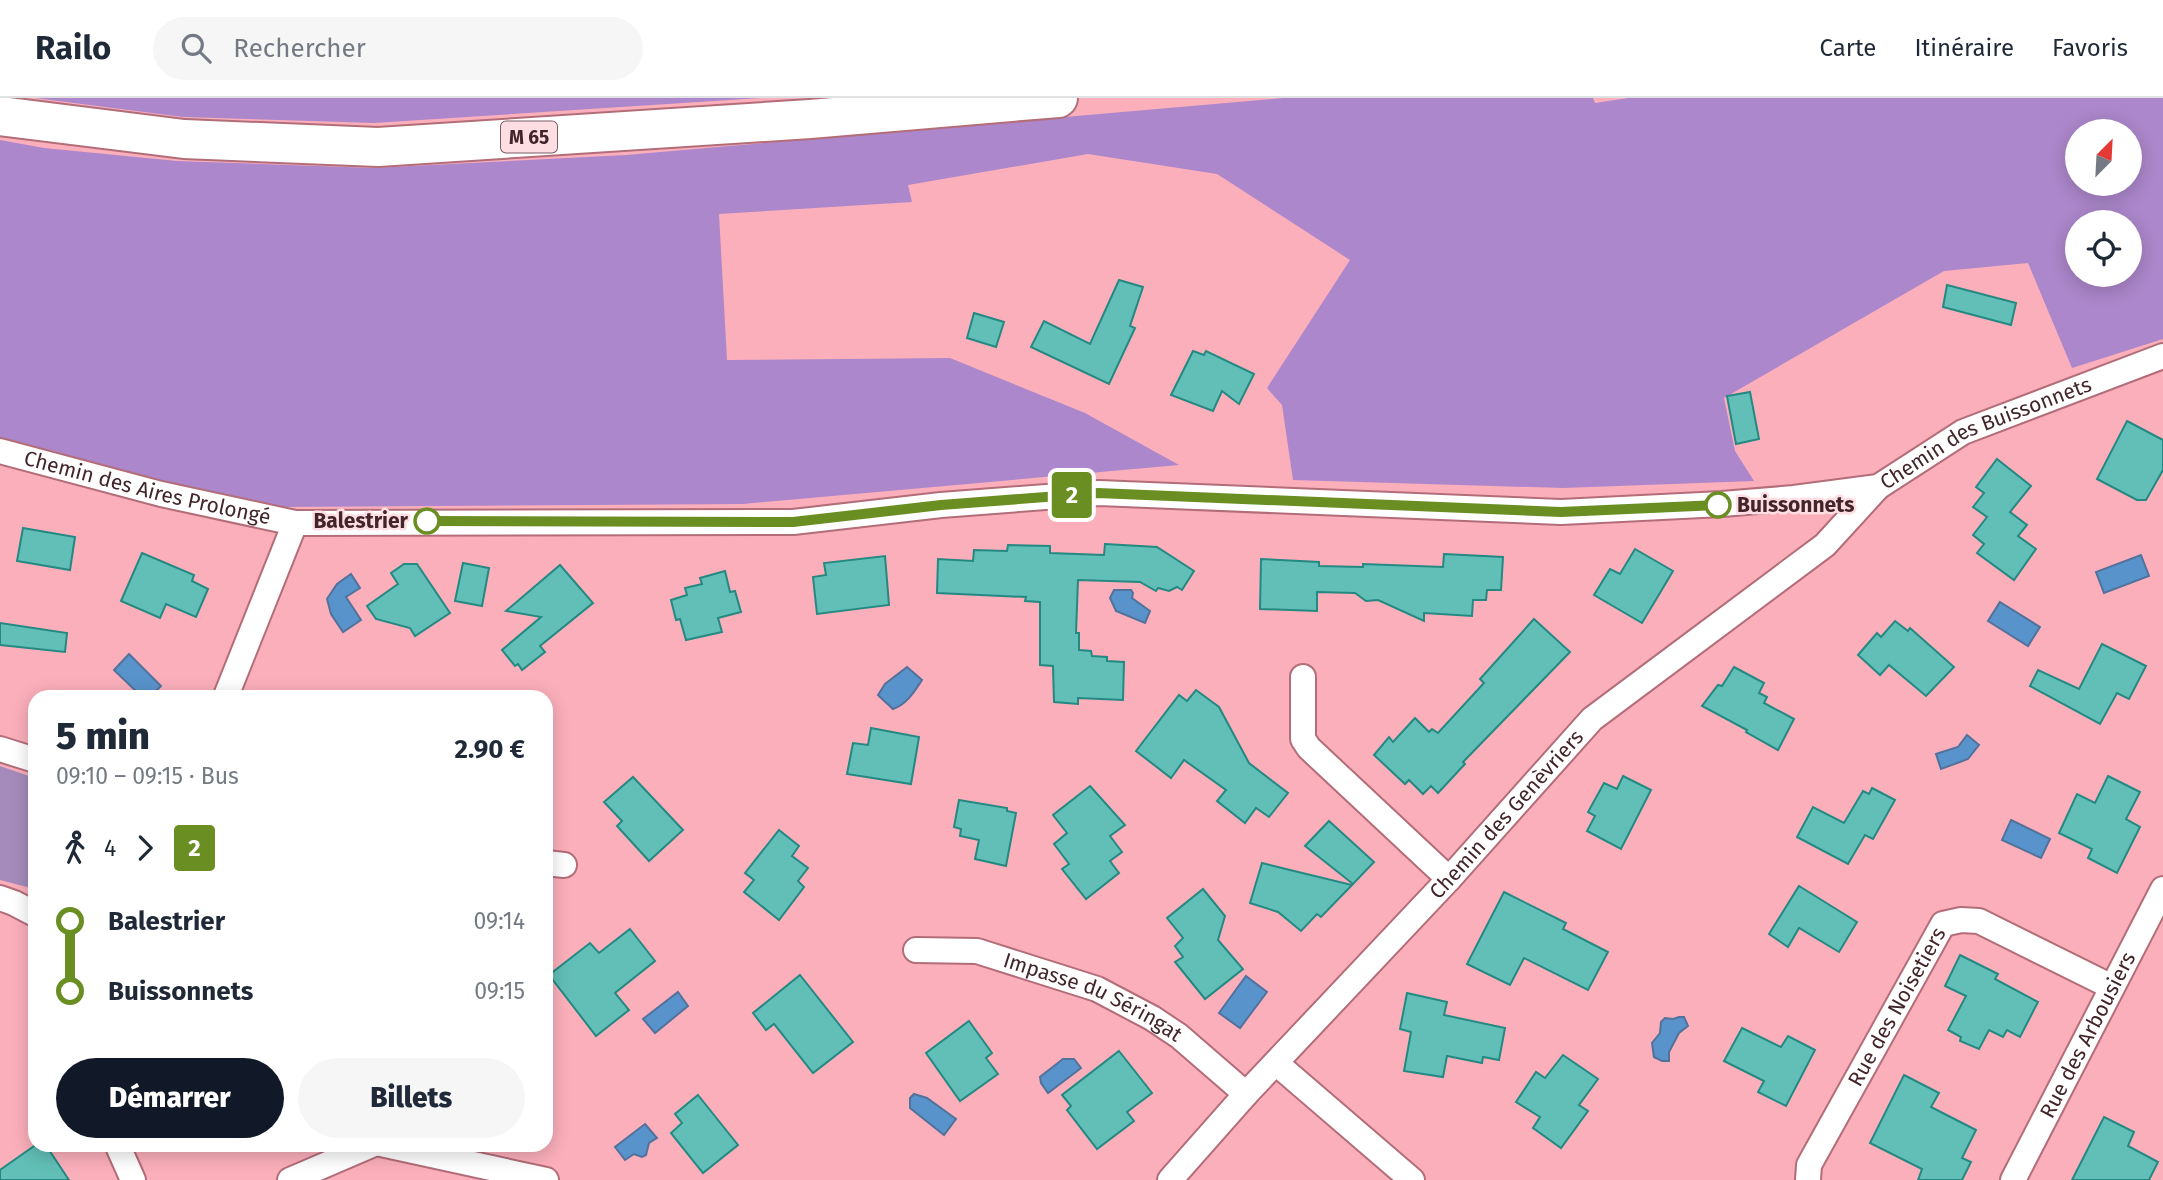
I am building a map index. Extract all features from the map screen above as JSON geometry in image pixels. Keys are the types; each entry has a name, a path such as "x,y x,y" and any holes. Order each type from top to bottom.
{"main road":[{"name":"M 65","path":"0,116 184,139 378,147 796,120 1058,98"}],"street":[{"name":"Chemin des Buissonnets","path":"295,523 793,522 941,505 1098,493 1561,512 1794,498 1878,487 1963,432 2163,356"},
{"name":"Chemin des Aires Prolongé","path":"0,452 161,494 295,523"},
{"name":"Chemin des Genèvriers","path":"1170,1180 1246,1094 1449,879 1592,719 1825,545 1878,487"},
{"path":"228,690 295,523"},
{"path":"1303,677 1303,738 1309,748 1449,879"},
{"path":"0,749 28,758"},
{"name":"Rue des Arbousiers","path":"2013,1180 2163,889"},
{"path":"0,898 28,910"},
{"name":"Rue des Noisetiers","path":"1808,1180 1809,1165 1943,924 1979,920 2112,988"},
{"name":"Impasse du Séringat","path":"916,950 977,951 1097,989 1153,1018 1246,1094"},
{"path":"1276,1063 1412,1180"},
{"path":"121,1152 133,1180"},
{"path":"290,1180 355,1152"},
{"path":"418,1152 546,1180"}],"shaded area":[{"path":"35,98 761,98 374,123 183,117"},
{"path":"1283,98 1593,98 1595,103 1628,98 2163,98 2163,339 2072,368 2028,263 1944,271 1724,398 1735,451 1754,481 1563,488 1293,480 1282,405 1267,388 1350,260 1217,174 1088,154 908,185 912,202 719,214 727,360 950,358 1085,413 1179,465 743,504 282,507 0,447 0,140 44,148 177,161 373,168 626,155"},
{"path":"0,766 28,776 28,887 0,880"}],"water":[{"path":"2141,555 2149,576 2104,593 2096,572"},
{"path":"351,574 360,588 346,597 361,620 343,632 331,614 327,599 337,584"},
{"path":"1114,590 1131,590 1132,598 1150,611 1145,623 1116,611 1110,598"},
{"path":"2000,602 2040,627 2028,646 1988,621"},
{"path":"129,654 161,686 157,690 135,690 114,670"},
{"path":"907,667 922,680 906,701 893,709 878,695 885,684"},
{"path":"1967,735 1979,745 1968,759 1941,769 1936,754 1958,747"},
{"path":"2011,820 2050,839 2041,858 2002,840"},
{"path":"1246,976 1267,992 1240,1028 1219,1013"},
{"path":"678,992 688,1006 655,1033 643,1019"},
{"path":"1684,1017 1688,1026 1679,1033 1669,1052 1669,1061 1654,1057 1652,1043 1660,1033 1661,1022 1665,1018"},
{"path":"1063,1059 1074,1059 1081,1068 1048,1093 1040,1077"},
{"path":"914,1094 927,1098 956,1119 944,1135 910,1108 910,1098"},
{"path":"645,1124 657,1138 649,1143 646,1155 642,1157 634,1154 625,1160 615,1147"}],"building":[{"path":"1119,280 1143,287 1130,326 1135,328 1109,384 1031,347 1044,321 1090,344"},
{"path":"1947,285 2016,303 2011,325 1943,307"},
{"path":"974,313 1004,322 996,347 967,338"},
{"path":"1193,351 1204,355 1206,351 1254,374 1239,404 1222,391 1213,411 1171,395"},
{"path":"1750,392 1759,439 1736,444 1727,396"},
{"path":"2127,421 2163,440 2163,470 2146,500 2137,500 2097,479"},
{"path":"1997,459 2031,486 2010,512 2027,525 2018,536 2036,549 2014,580 1977,553 1984,544 1973,535 1987,517 1973,507 1984,493 1976,487"},
{"path":"23,528 75,537 70,570 17,561"},
{"path":"1105,544 1157,547 1194,571 1182,590 1177,587 1169,591 1158,588 1156,591 1140,582 1078,580 1076,633 1079,633 1079,650 1091,651 1092,656 1107,657 1107,661 1124,662 1123,700 1078,698 1078,704 1054,702 1053,666 1040,665 1040,602 1025,601 1026,597 937,593 938,559 973,561 974,550 1007,551 1008,545 1050,546 1050,553 1104,555"},
{"path":"1635,549 1673,571 1642,623 1594,595 1610,569 1620,574"},
{"path":"142,553 194,575 192,581 208,589 196,617 166,604 160,618 121,601"},
{"path":"1444,554 1503,557 1501,590 1487,590 1486,600 1473,600 1472,616 1424,613 1424,621 1378,600 1366,601 1355,593 1317,592 1317,611 1260,609 1261,559 1319,562 1319,566 1363,567 1363,564 1443,567"},
{"path":"885,556 889,605 817,614 813,577 826,575 824,563"},
{"path":"463,563 489,568 482,606 455,601"},
{"path":"404,564 417,564 450,613 415,636 410,628 376,619 367,606 398,584 391,573"},
{"path":"560,565 593,603 540,646 545,652 522,670 518,664 515,666 502,650 541,617 506,611"},
{"path":"725,571 730,592 735,591 741,612 718,618 722,632 686,640 680,619 676,620 671,600 687,595 685,588 702,584 700,578"},
{"path":"1534,619 1570,652 1463,762 1465,764 1438,793 1431,786 1423,794 1409,780 1405,784 1374,755 1389,737 1393,742 1415,718 1429,732 1432,729 1438,733 1484,683 1480,679"},
{"path":"1895,621 1908,631 1910,628 1954,667 1926,696 1889,665 1880,675 1858,655 1877,633 1881,637"},
{"path":"0,623 67,633 65,652 0,645"},
{"path":"2102,644 2146,666 2129,699 2117,693 2100,724 2030,686 2038,670 2079,689"},
{"path":"1734,667 1764,683 1759,693 1767,697 1764,703 1794,719 1778,750 1702,706 1718,685 1722,686"},
{"path":"1196,690 1219,707 1249,763 1288,793 1269,817 1256,808 1245,823 1217,801 1226,790 1184,760 1171,778 1136,751 1179,695 1187,701"},
{"path":"871,728 919,737 911,784 847,774 853,743 868,745"},
{"path":"1623,776 1651,790 1621,849 1587,831 1595,816 1588,812 1604,783 1617,789"},
{"path":"2108,776 2140,792 2126,819 2140,827 2117,873 2088,858 2092,849 2059,833 2077,794 2095,803"},
{"path":"633,777 683,830 649,861 617,826 622,821 604,802"},
{"path":"1090,786 1125,825 1110,836 1122,852 1110,861 1119,873 1086,899 1062,869 1069,864 1054,844 1067,833 1053,815"},
{"path":"1872,788 1895,800 1873,839 1865,835 1848,864 1797,837 1813,807 1844,823 1863,791 1869,794"},
{"path":"959,800 1007,808 1007,811 1016,813 1006,866 975,859 979,840 960,836 961,829 954,827"},
{"path":"1329,821 1374,862 1353,884 1305,846"},
{"path":"779,830 799,846 792,856 808,868 798,881 804,887 779,920 744,892 754,880 745,873"},
{"path":"1262,863 1352,885 1321,917 1317,914 1301,931 1278,912 1250,903"},
{"path":"1799,886 1857,922 1839,952 1799,928 1788,947 1769,934"},
{"path":"1203,889 1225,916 1218,940 1243,969 1205,999 1175,962 1183,957 1175,946 1183,938 1167,918"},
{"path":"1504,892 1566,923 1563,929 1608,952 1588,990 1524,958 1510,985 1467,964"},
{"path":"630,929 655,961 615,993 629,1010 596,1036 553,980 553,972 590,943 599,953"},
{"path":"1960,955 1998,974 1995,979 2038,1002 2020,1037 2007,1030 2003,1037 1989,1030 1979,1049 1960,1041 1961,1037 1948,1030 1966,996 1945,986"},
{"path":"800,975 853,1042 813,1073 774,1024 766,1030 753,1013"},
{"path":"1407,993 1447,1002 1444,1015 1505,1028 1499,1060 1483,1057 1482,1063 1447,1056 1443,1077 1404,1071 1411,1032 1400,1029"},
{"path":"969,1021 992,1053 986,1058 998,1074 960,1101 926,1053"},
{"path":"1742,1028 1781,1047 1788,1036 1815,1050 1786,1106 1758,1092 1764,1081 1724,1061"},
{"path":"1119,1051 1152,1093 1127,1112 1134,1121 1097,1149 1067,1110 1071,1106 1062,1095"},
{"path":"1563,1055 1598,1079 1579,1105 1588,1111 1561,1148 1533,1128 1540,1117 1516,1102 1536,1072 1545,1078"},
{"path":"1904,1075 1939,1093 1931,1107 1976,1130 1962,1158 1971,1162 1962,1180 1918,1180 1922,1169 1870,1143"},
{"path":"698,1095 738,1145 703,1173 671,1133 682,1123 675,1114"},
{"path":"2104,1117 2134,1132 2128,1146 2158,1162 2149,1180 2072,1180"},
{"path":"28,1150 50,1152 69,1180 0,1180 0,1170"}],"bus line":[{"name":"2","path":"427,521 793,522 941,505 1098,493 1561,512 1718,505"}],"place":[{"name":"Buissonnets","path":"1718,505"},
{"name":"Balestrier","path":"427,521"}]}
